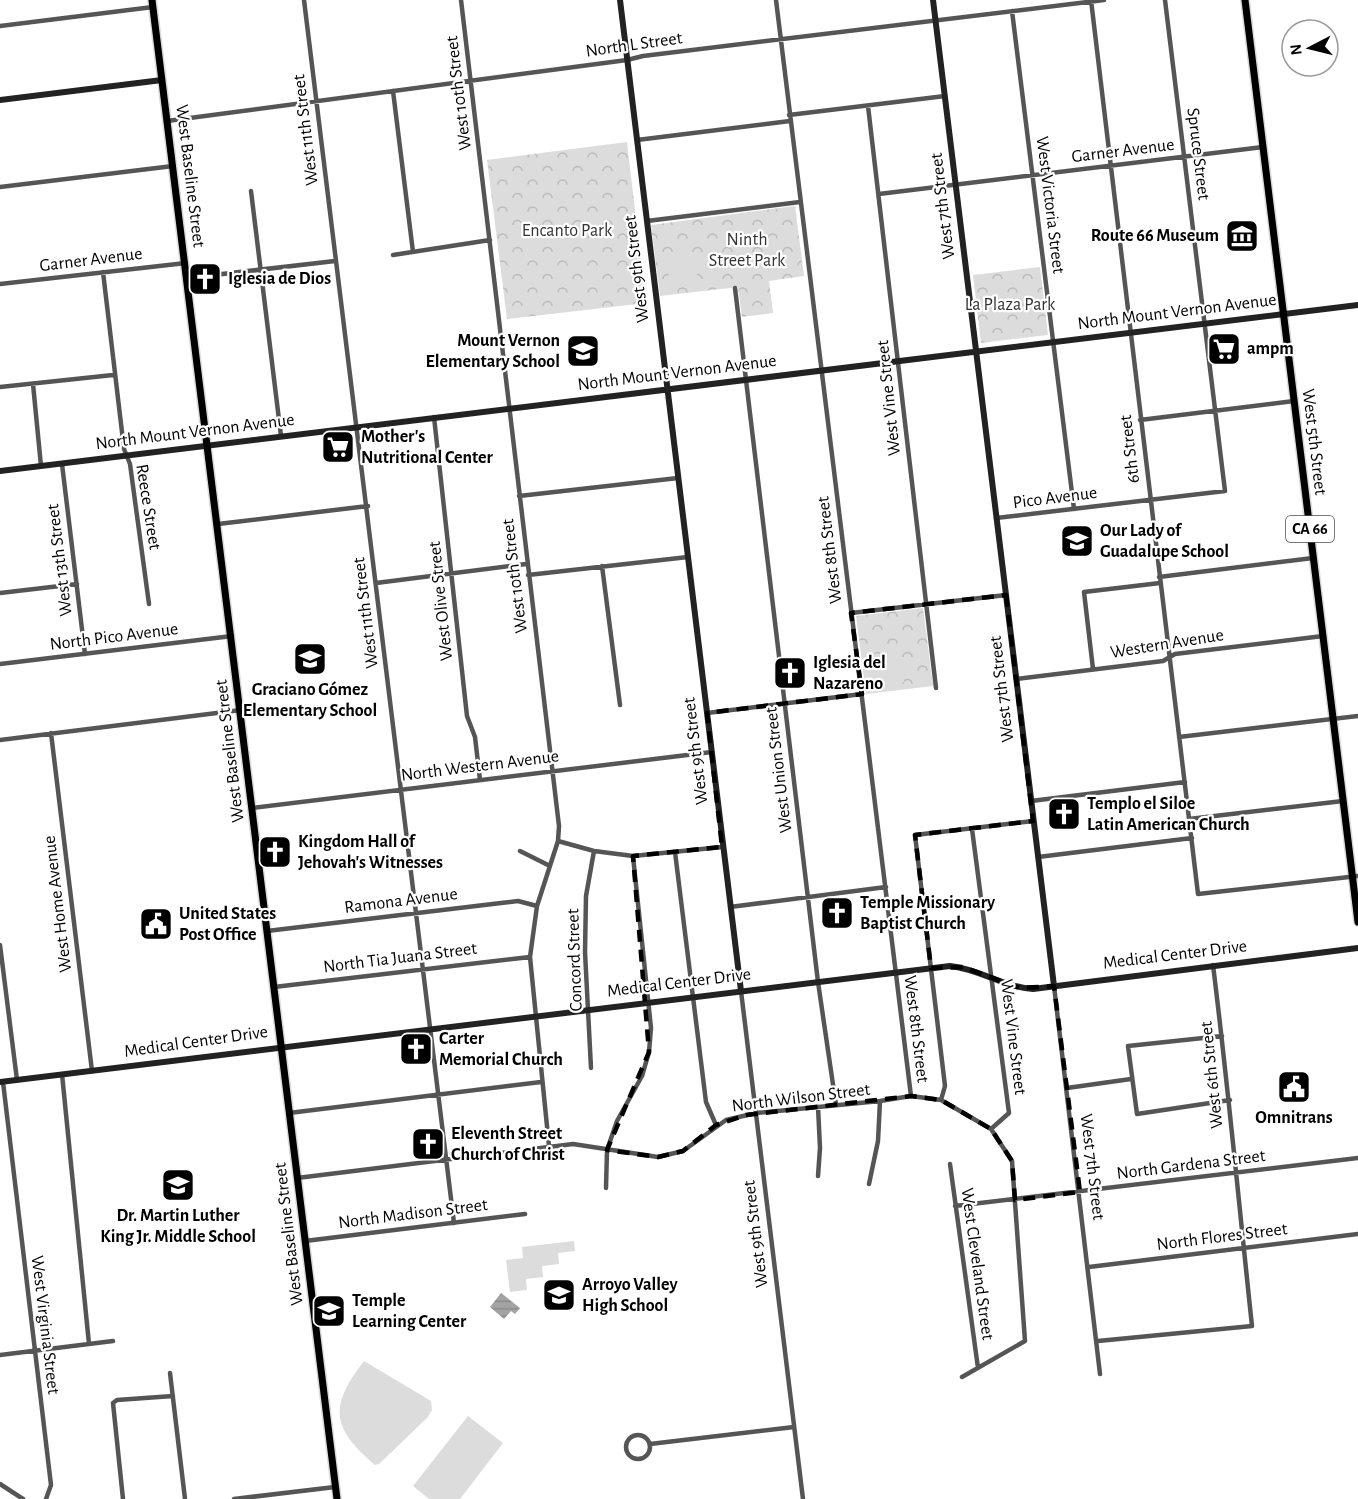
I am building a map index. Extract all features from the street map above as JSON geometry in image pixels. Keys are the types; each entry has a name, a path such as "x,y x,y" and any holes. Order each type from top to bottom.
{"main road":[{"name":"West 5th Street","path":"1245,0 1343,801 1355,876 1358,922"},
{"name":"West Baseline Street","path":"153,4 336,1499"}],"street":[{"name":"West 11th Street","path":"304,0 335,261 368,506 454,1222"},
{"name":"West 10th Street","path":"461,0 552,771 558,841 548,865 537,906 530,957 534,1016 549,1146"},
{"name":"West 9th Street","path":"620,0 803,1499"},
{"name":"West 8th Street","path":"776,0 911,1096"},
{"name":"West 7th Street","path":"933,0 1080,1192 1100,1374"},
{"name":"North L Street","path":"167,122 643,56 1104,0"},
{"name":"Spruce Street","path":"1165,0 1225,491"},
{"name":"6th Street","path":"1091,1 1108,166 1198,894 1355,876"},
{"path":"0,26 153,4"},
{"name":"West Victoria Street","path":"1012,11 1074,509"},
{"path":"0,100 162,80"},
{"path":"393,91 413,252"},
{"path":"637,140 945,96"},
{"name":"West Vine Street","path":"868,106 936,688"},
{"name":"Garner Avenue","path":"879,194 1263,147"},
{"path":"0,187 173,166"},
{"path":"251,190 281,436"},
{"path":"647,220 800,202"},
{"path":"393,255 490,240"},
{"path":"188,278 335,261"},
{"name":"Garner Avenue","path":"0,284 186,263"},
{"name":"Reece Street","path":"103,272 113,375 130,464 148,604"},
{"name":"West Union Street","path":"735,288 807,897 836,1105"},
{"name":"North Mount Vernon Avenue","path":"0,471 1358,305"},
{"path":"0,387 113,375"},
{"path":"33,384 41,466"},
{"path":"1140,420 1294,401"},
{"name":"West Olive Street","path":"434,417 467,716 475,737 480,780"},
{"name":"West 13th Street","path":"62,464 85,654"},
{"path":"519,496 678,478"},
{"name":"Pico Avenue","path":"996,518 1225,491"},
{"path":"218,524 368,506"},
{"path":"528,575 688,557"},
{"path":"1159,577 1314,558"},
{"path":"376,583 526,564"},
{"path":"602,566 620,705"},
{"path":"0,593 77,584"},
{"path":"1093,669 1084,592 1160,584"},
{"path":"851,613 1006,595"},
{"name":"North Pico Avenue","path":"0,664 232,636"},
{"name":"Western Avenue","path":"1016,679 1163,661 1175,654 1323,636"},
{"path":"707,713 862,694"},
{"path":"0,740 241,710"},
{"path":"1179,737 1358,716"},
{"name":"West Home Avenue","path":"51,733 92,1071"},
{"name":"North Western Avenue","path":"252,808 712,752"},
{"path":"1031,801 1185,782"},
{"path":"1189,819 1343,801"},
{"path":"941,1100 945,1086 915,835 1033,820"},
{"name":"West Vine Street","path":"972,829 1009,1113 991,1129"},
{"path":"1038,857 1192,838"},
{"path":"558,841 594,851 633,856 722,847"},
{"path":"520,851 548,865"},
{"name":"Concord Street","path":"591,1068 590,1008 585,952 586,907 594,851"},
{"path":"675,852 706,1102 716,1125"},
{"path":"606,1188 607,1150 617,1120 642,1076 649,1052 651,1028 633,856"},
{"path":"730,907 886,886"},
{"name":"Ramona Avenue","path":"267,931 518,901 537,906"},
{"path":"0,945 16,1080"},
{"name":"Medical Center Drive","path":"2,1082 590,1008 931,968 963,967 1020,988 1054,986 1358,948"},
{"name":"North Tia Juana Street","path":"274,987 530,957"},
{"name":"West 6th Street","path":"1098,1341 1252,1326 1235,1173 1230,1100 1213,965"},
{"path":"1222,1036 1128,1046 1131,1079 1137,1114 1230,1100"},
{"path":"62,1074 89,1344"},
{"path":"1067,1088 1131,1079"},
{"name":"West Virginia Street","path":"2,1082 51,1485 46,1499"},
{"path":"289,1113 542,1082"},
{"name":"North Wilson Street","path":"297,1178 573,1144 658,1157 683,1151 716,1125 756,1113 911,1096 941,1100 991,1129"},
{"path":"869,1184 878,1141 880,1101"},
{"path":"818,1107 820,1148 818,1176"},
{"path":"962,1377 1025,1341 1012,1161 991,1129"},
{"name":"North Gardena Street","path":"956,1206 1358,1158"},
{"name":"West Cleveland Street","path":"950,1164 978,1368"},
{"name":"North Madison Street","path":"305,1241 525,1214"},
{"name":"North Flores Street","path":"1089,1267 1358,1234"},
{"path":"0,1355 113,1341"},
{"path":"170,1373 185,1499"},
{"path":"123,1499 113,1403 117,1400 173,1396"},
{"path":"650,1444 794,1427"},
{"path":"636,1435 645,1436 650,1444 648,1454 640,1459 631,1457 626,1449 628,1440 636,1435"},
{"path":"0,1484 23,1499"},
{"path":"234,1499 335,1486"}],"highlighted area":[{"path":"1006,595 1033,821 915,835 931,968 963,967 1020,988 1054,986 1080,1192 1015,1200 1012,1161 991,1129 941,1100 911,1096 746,1115 716,1125 683,1151 658,1157 607,1150 649,1052 633,856 722,847 707,713 862,694 851,613"}],"green space":[{"name":"Encanto Park","path":"627,142 646,303 507,319 487,160"},
{"name":"Ninth Street Park","path":"795,206 804,276 769,281 773,313 742,317 738,287 660,296 651,225"},
{"path":"695,257 698,285 670,288 667,260"},
{"name":"La Plaza Park","path":"1040,267 1048,335 981,343 973,275"},
{"path":"923,608 933,686 866,694 856,616"},
{"path":"888,654 900,660 904,682 877,686 873,683 870,655"},
{"path":"574,1241 575,1251 558,1253 559,1264 542,1266 543,1277 526,1279 527,1290 510,1292 506,1260 523,1258 522,1247"},
{"path":"364,1361 431,1401 432,1410 427,1418 379,1464 375,1465 360,1452 350,1439 343,1428 340,1416 340,1404 345,1391"},
{"path":"468,1416 503,1443 460,1499 429,1499 413,1486"}],"shaded area":[{"path":"501,1293 520,1308 515,1314 511,1311 504,1319 490,1307"}],"place":[{"name":"Route 66 Museum","path":"1242,236"},
{"name":"Iglesia de Dios","path":"205,279"},
{"name":"ampm","path":"1224,349"},
{"name":"Mount Vernon Elementary School","path":"583,351"},
{"name":"Mother's Nutritional Center","path":"338,447"},
{"name":"Our Lady of Guadalupe School","path":"1077,541"},
{"name":"Graciano Gómez Elementary School","path":"310,659"},
{"name":"Iglesia del Nazareno","path":"790,673"},
{"name":"Templo el Siloe Latin American Church","path":"1064,814"},
{"name":"Kingdom Hall of Jehovah's Witnesses","path":"275,852"},
{"name":"Temple Missionary Baptist Church","path":"837,913"},
{"name":"United States Post Office","path":"156,924"},
{"name":"Carter Memorial Church","path":"416,1049"},
{"name":"Omnitrans","path":"1294,1087"},
{"name":"Eleventh Street Church of Christ","path":"428,1144"},
{"name":"Dr. Martin Luther King Jr. Middle School","path":"178,1185"},
{"name":"Arroyo Valley High School","path":"559,1295"},
{"name":"Temple Learning Center","path":"329,1311"}]}
